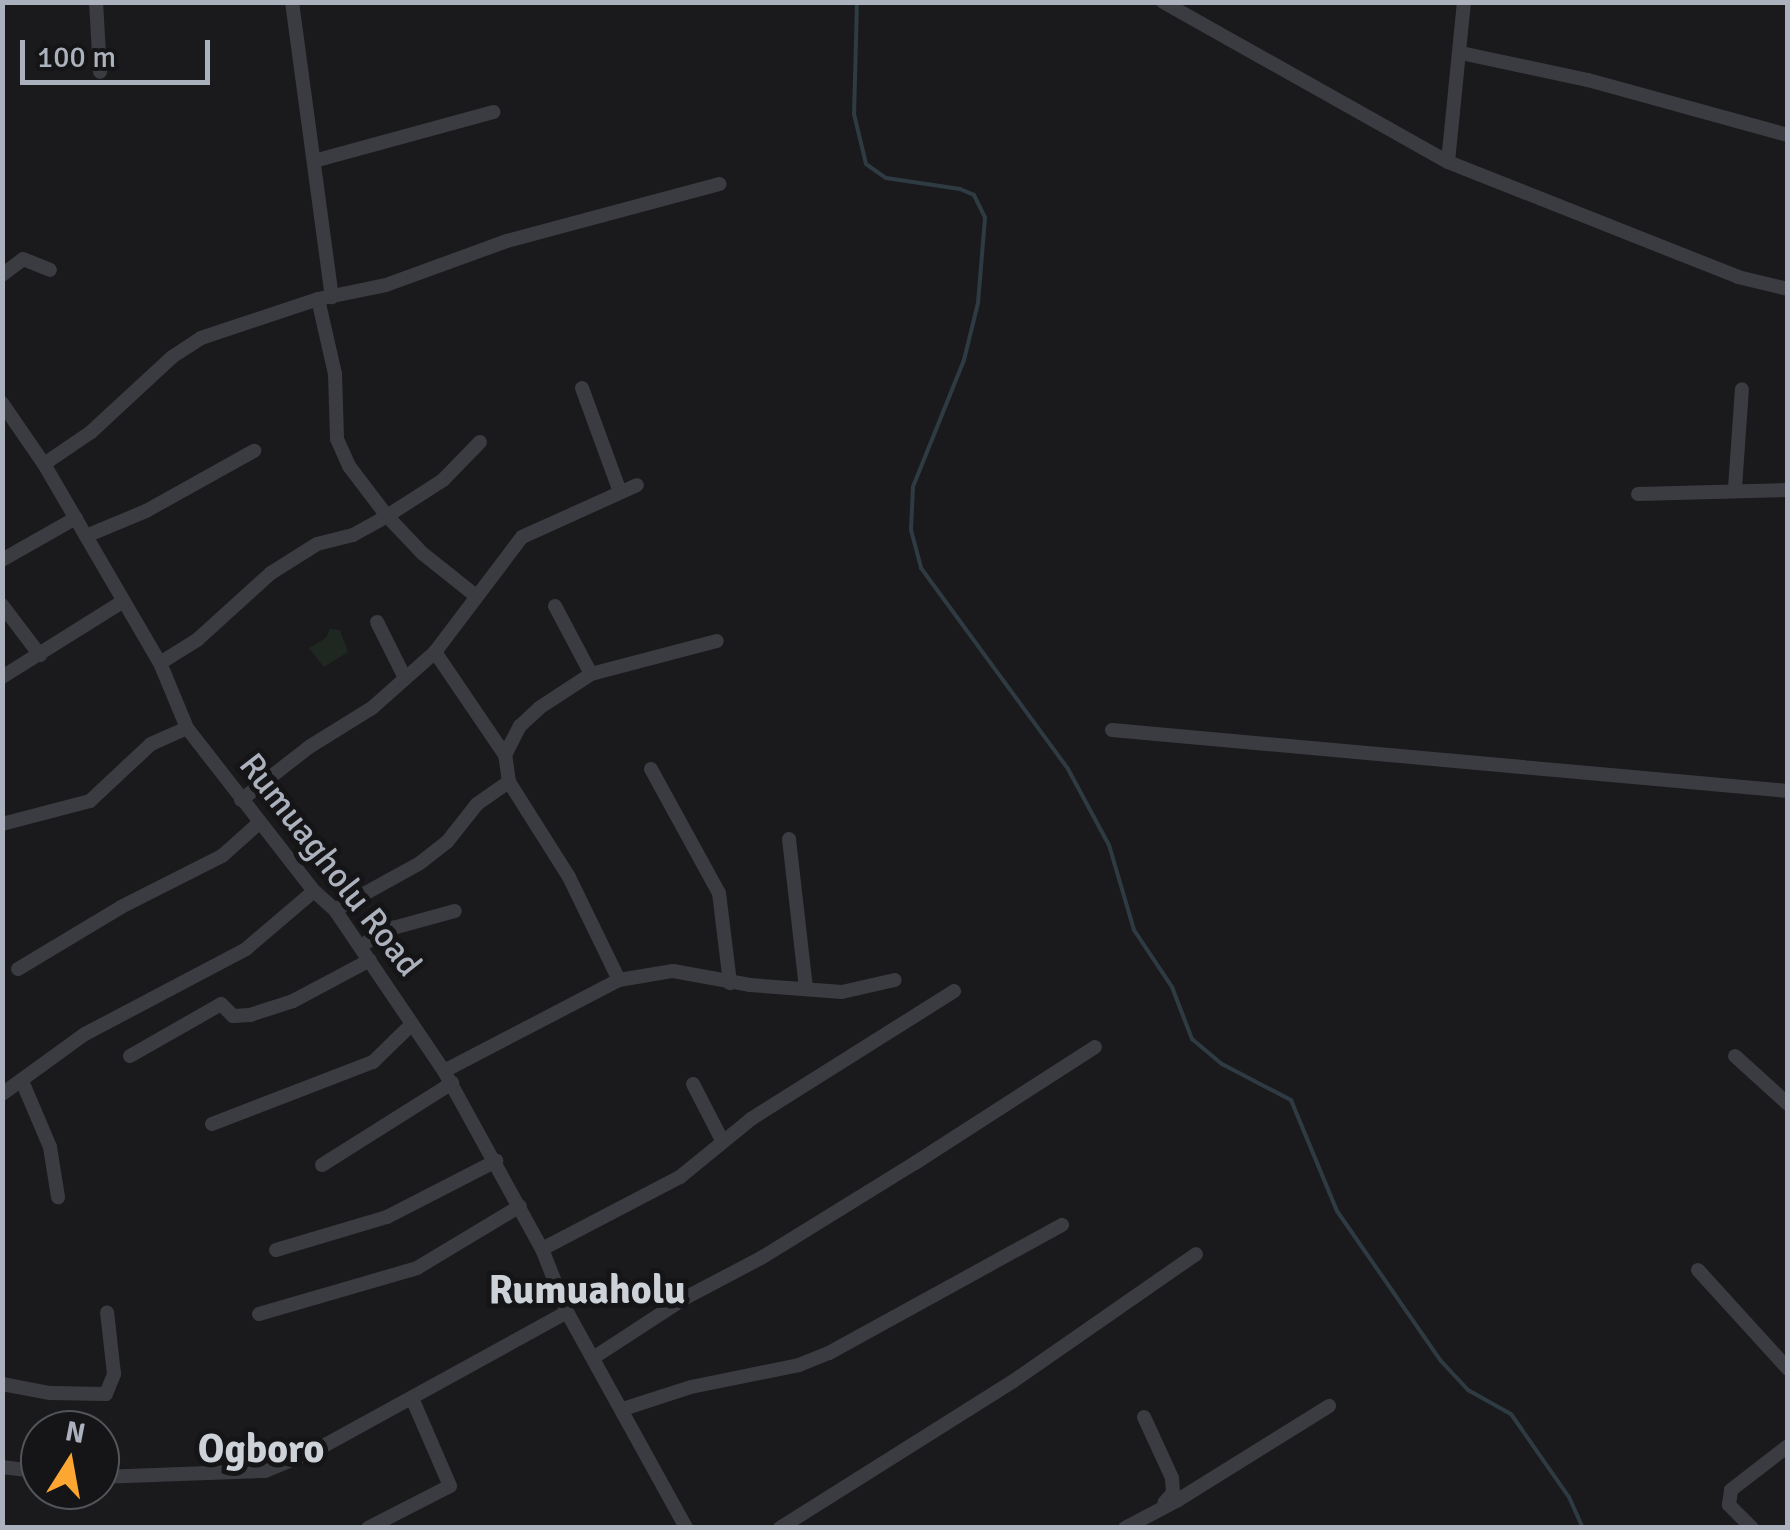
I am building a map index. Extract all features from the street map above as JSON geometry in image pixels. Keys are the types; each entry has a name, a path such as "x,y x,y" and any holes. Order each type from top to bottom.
{"street":[{"path":"96,2 100,72"},
{"path":"292,2 314,162 335,374 337,438 349,466 386,516 476,596"},
{"path":"1163,2 1448,162 1738,277 1788,290"},
{"path":"1448,162 1464,2"},
{"path":"1461,53 1588,80 1788,134"},
{"path":"314,162 493,112"},
{"path":"44,464 90,432 172,357 201,338 325,298 386,285 508,241 720,184"},
{"path":"2,275 23,259 50,270"},
{"path":"582,388 620,492"},
{"path":"1735,488 1742,389"},
{"name":"Rumuagholu Road","path":"2,403 44,464 160,663 187,728 258,823 314,891 335,910 448,1077 542,1248 568,1312 686,1528"},
{"path":"160,663 197,640 272,573 317,544 353,534 386,516 443,480 480,442"},
{"path":"86,536 146,510 254,451"},
{"path":"241,800 309,747 372,708 434,652 522,537 638,484"},
{"path":"1638,494 1735,488 1788,490"},
{"path":"2,560 76,518"},
{"path":"2,678 122,602"},
{"path":"2,605 40,655"},
{"path":"555,606 591,674"},
{"path":"378,622 405,678"},
{"path":"505,755 529,717 591,674 717,641"},
{"path":"434,652 505,755 509,782 568,876 619,980"},
{"path":"2,824 90,801 151,744 187,728"},
{"path":"1112,730 1788,791"},
{"path":"651,769 719,892 730,983"},
{"path":"335,910 420,863 447,842 476,804 509,782"},
{"path":"18,969 121,907 222,856 258,823"},
{"path":"789,840 806,988"},
{"path":"2,1094 85,1034 246,949 314,891"},
{"path":"360,946 393,928 455,911"},
{"path":"130,1056 220,1004 233,1016 250,1015 293,1000 370,960"},
{"path":"322,1166 448,1077 619,980 673,970 730,983 842,992 895,980"},
{"path":"542,1248 680,1177 808,1080 954,991"},
{"path":"212,1124 373,1062 410,1025"},
{"path":"594,1358 686,1298 777,1249 1095,1047"},
{"path":"1735,1056 1788,1104"},
{"path":"22,1081 50,1147 58,1198"},
{"path":"693,1084 724,1142"},
{"path":"276,1250 386,1217 496,1161"},
{"path":"260,1314 418,1268 520,1206"},
{"path":"623,1408 829,1353 1062,1224"},
{"path":"780,1528 1012,1382 1196,1254"},
{"path":"1698,1270 1788,1369"},
{"path":"2,1384 50,1393 106,1394 114,1374 108,1312"},
{"path":"120,1476 265,1471 412,1398 568,1312"},
{"path":"368,1528 450,1486 412,1398"},
{"path":"1125,1528 1329,1406"},
{"path":"1144,1417 1174,1488 1156,1511"},
{"path":"1752,1528 1729,1505 1732,1490 1788,1446"}],"shaded area":[{"path":"330,629 340,630 348,652 324,667 309,648 326,638"}],"waterway":[{"path":"857,2 854,114 866,164 886,178 960,189 974,195 985,218 978,303 964,360 913,487 911,530 921,568 1068,769 1109,845 1134,930 1172,987 1192,1039 1222,1064 1291,1100 1337,1211 1441,1361 1468,1390 1511,1414 1569,1497 1583,1528"}],"district":[{"name":"Rumuaholu","path":"587,1290"},
{"name":"Ogboro","path":"261,1449"}]}
